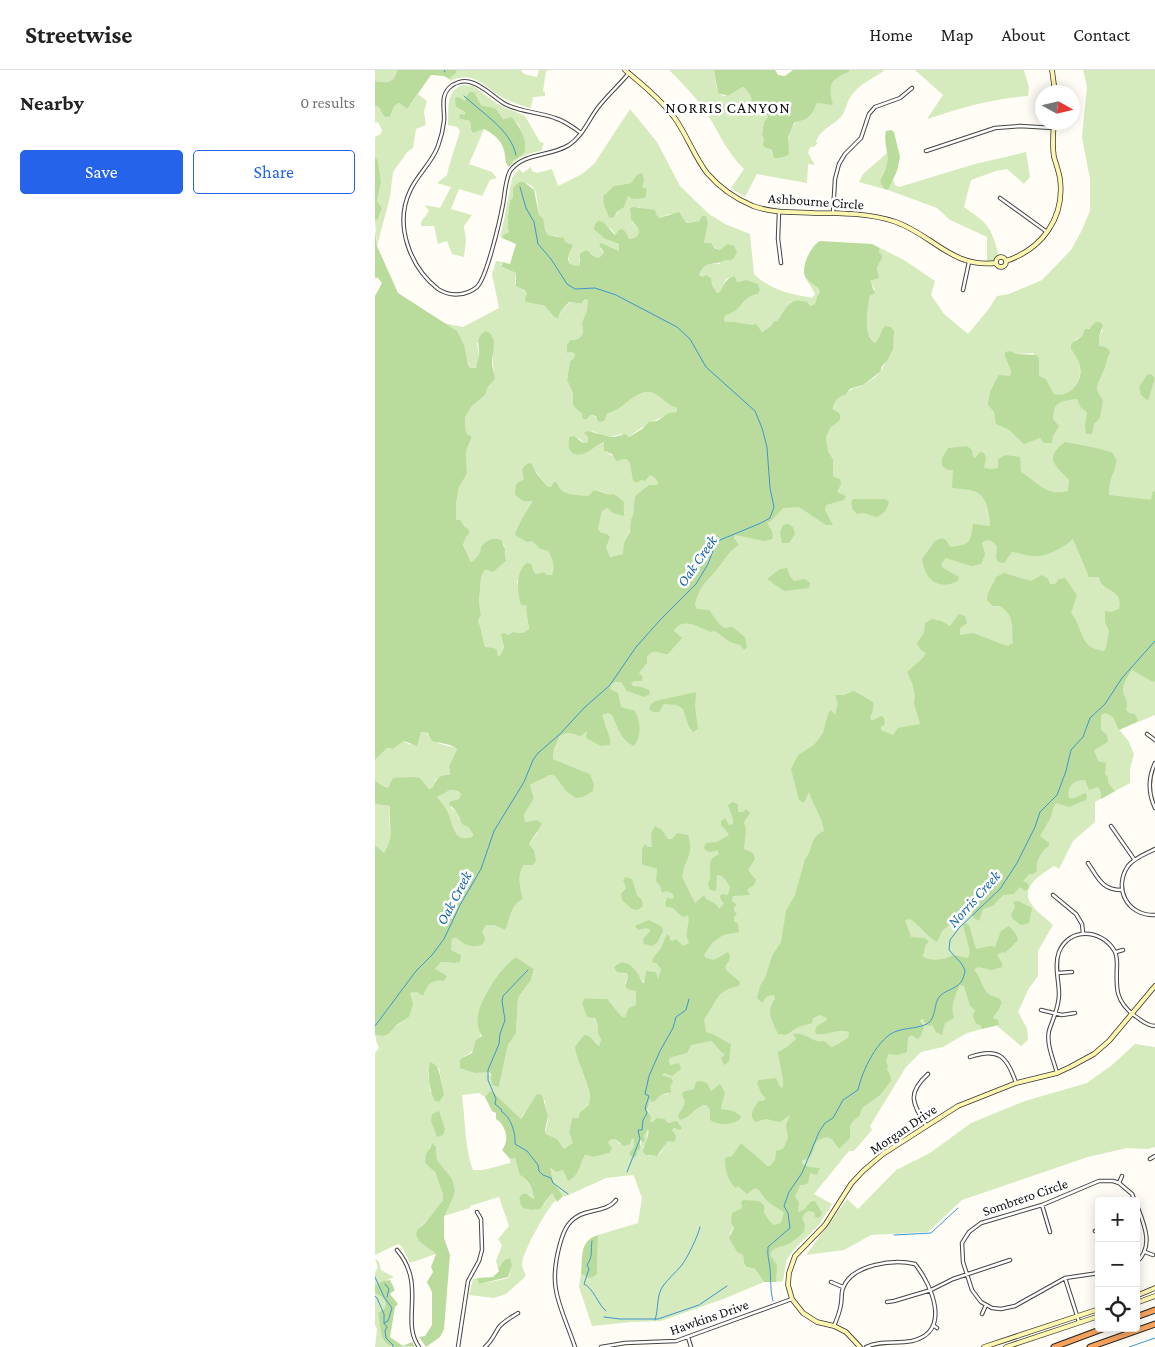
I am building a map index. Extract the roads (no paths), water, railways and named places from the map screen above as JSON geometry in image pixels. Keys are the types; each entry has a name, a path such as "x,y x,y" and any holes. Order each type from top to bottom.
{"highway":[{"path":"1140,1316 1155,1310"},
{"path":"1090,1347 1155,1324"},
{"path":"1054,1347 1095,1332"}],"street":[{"path":"1052,70 1054,85"},
{"path":"581,133 555,118 518,110 507,105 479,85 469,82 457,83 450,87 445,98 445,119 439,142 431,160 410,190 404,218 405,237 411,254 417,267 433,285 442,292 452,295 466,292 481,282 501,213 510,171 513,166 525,158 546,154 568,145 581,133 627,72"},
{"name":"Ashbourne Circle","path":"627,72 667,108 688,138 707,172 734,195 754,206 779,212 871,216 896,222 915,231 945,251 969,262 996,263 997,259 1001,257 1006,261 1032,249 1047,233 1056,218 1061,198 1060,178 1053,148 1053,130"},
{"path":"833,213 834,184 839,164 845,154 861,138 869,114 875,107 900,98 912,88"},
{"path":"926,151 995,128 1015,126 1035,127"},
{"path":"1000,198 1047,233"},
{"path":"779,212 781,263"},
{"path":"963,290 969,262"},
{"path":"1147,734 1155,740"},
{"path":"1155,763 1149,787 1155,808"},
{"path":"1111,826 1134,859"},
{"path":"1155,849 1134,859 1121,882 1127,902 1133,908 1140,912 1155,914"},
{"path":"1088,863 1105,887 1122,890"},
{"path":"1053,895 1076,914 1082,924 1083,933"},
{"path":"1057,1073 1049,1037 1059,1001 1057,960 1063,946 1071,938 1083,933 1100,936 1106,940 1116,952 1115,980 1122,1003 1132,1014 1155,1026"},
{"path":"1116,952 1123,950"},
{"path":"1058,973 1072,972"},
{"name":"Morgan Drive","path":"792,1299 788,1285 792,1261 798,1252 825,1225 840,1199 863,1171 883,1154 958,1106 1016,1083 1057,1073 1094,1054 1109,1041 1155,986"},
{"path":"1041,1010 1067,1016 1075,1013"},
{"path":"970,1057 990,1052 999,1054 1011,1069 1016,1083"},
{"path":"926,1125 914,1105 913,1095 916,1087 928,1074"},
{"path":"1150,1158 1155,1156"},
{"path":"1122,1176 1119,1183 1134,1197"},
{"name":"Sombrero Circle","path":"961,1244 969,1232 981,1223 1042,1205 1099,1181 1119,1183"},
{"path":"575,1347 557,1299 554,1268 557,1256 564,1232 570,1222 586,1212 612,1206 616,1200"},
{"path":"1042,1205 1050,1232"},
{"path":"458,1347 468,1281 479,1261 482,1250 481,1219 477,1212"},
{"path":"1140,1260 1145,1252 1148,1238 1141,1215"},
{"path":"957,1242 961,1244 961,1252 972,1290 977,1298 986,1306 1001,1309 1015,1306 1065,1278 1095,1274"},
{"path":"397,1250 404,1260 412,1280 412,1331 419,1347"},
{"path":"1145,1252 1153,1255"},
{"path":"915,1264 917,1260"},
{"path":"887,1302 931,1290 967,1274 1011,1260"},
{"path":"834,1326 840,1311 843,1287 855,1274 865,1268 895,1262 915,1264 927,1279 931,1290 936,1309 933,1325 925,1334 913,1340 878,1343 866,1347"},
{"path":"1065,1278 1079,1323"},
{"path":"831,1282 843,1287"},
{"path":"1140,1294 1155,1288"},
{"path":"1140,1302 1155,1296"},
{"path":"792,1299 808,1317 846,1332 860,1347"},
{"name":"Hawkins Drive","path":"601,1347 625,1343 665,1342 688,1337 792,1299"},
{"path":"982,1314 986,1306"},
{"path":"984,1347 1095,1310"},
{"path":"485,1347 491,1342 505,1321 518,1313"},
{"path":"1006,1347 1095,1317"},
{"path":"933,1325 937,1328"},
{"path":"688,1337 691,1347"}],"waterway":[{"name":"Oak Creek","path":"464,96 502,130 513,146 516,155"},
{"name":"Oak Creek","path":"375,1026 416,971 432,955 444,939 460,905 481,869 494,831 524,782 538,753 610,685 636,647 696,584 720,540 770,518 774,507 770,488 767,447 755,411 706,367 690,339 677,327 616,295 595,288 575,289 567,284 551,259 538,244 534,222 526,208 520,187"},
{"name":"Norris Creek","path":"773,1301 768,1247 790,1228 788,1213 784,1206 789,1192 802,1173 819,1132 825,1123 833,1118 843,1100 858,1090 867,1065 883,1040 897,1031 927,1024 934,1014 936,1002 940,996 959,985 962,981 965,970 949,950 950,940 959,928 1000,889 1017,863 1035,827 1040,812 1057,795 1071,750 1083,737 1090,718 1105,704 1122,678 1155,641"},
{"path":"528,970 503,996 505,1020 499,1044 488,1070 488,1080 496,1099 495,1104 505,1114 512,1126 515,1144 527,1151 543,1175 551,1178 553,1183 568,1194"},
{"path":"627,1172 640,1139 638,1130 642,1130 643,1120 647,1113 645,1108 649,1096 645,1094 649,1076 673,1028 676,1017 686,1010 689,999"},
{"path":"894,1235 931,1233 958,1208"},
{"path":"655,1320 661,1290 683,1263 700,1227"},
{"path":"592,1241 591,1255 587,1265 589,1269 584,1284 606,1311"},
{"path":"375,1277 384,1297 392,1308 388,1321 384,1323"},
{"path":"385,1284 389,1289 387,1297"},
{"path":"604,1317 658,1319 699,1305 727,1286"},
{"path":"375,1296 384,1314 384,1323 387,1327 385,1331 386,1338 393,1347"},
{"path":"1129,1347 1155,1338"}],"district":[{"name":"NORRIS CANYON","path":"728,107"}]}
